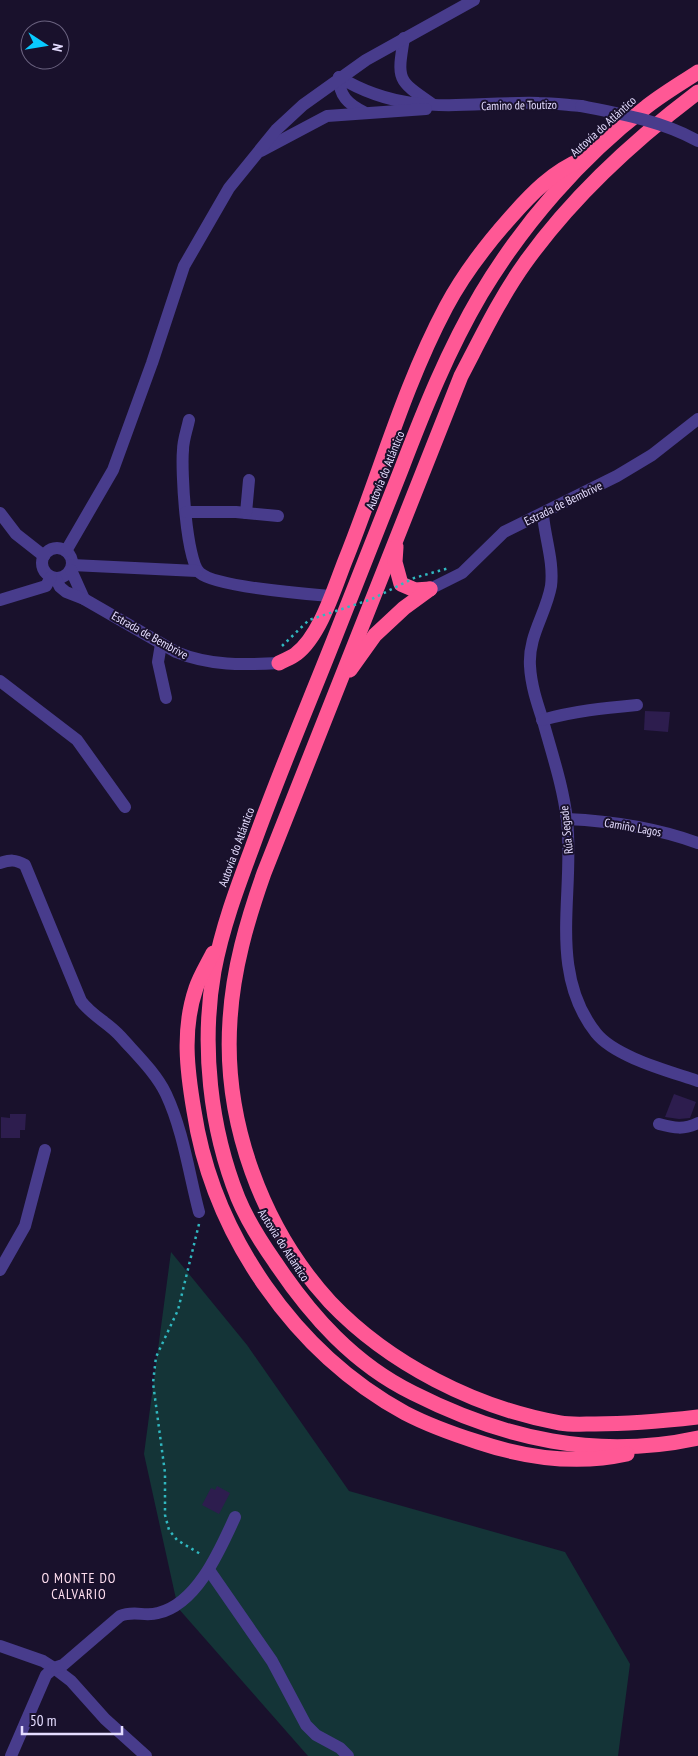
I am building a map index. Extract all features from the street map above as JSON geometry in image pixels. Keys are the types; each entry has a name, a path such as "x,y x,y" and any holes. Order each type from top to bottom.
{"highway":[{"name":"Autovía do Atlántico","path":"698,72 644,108 591,156 552,197 513,247 482,293 443,368 260,825 222,936 210,1003 209,1031 212,1094 222,1146 238,1199 258,1237 315,1316 352,1353 384,1379 446,1410 499,1429 556,1444 616,1448 669,1444 698,1438"},
{"name":"Autovía do Atlántico","path":"698,92 658,123 605,170 562,217 525,263 498,306 461,376 254,899 234,979 230,1022 233,1094 242,1142 259,1188 277,1227 304,1268 330,1302 359,1328 400,1359 451,1386 505,1409 562,1423 637,1424 698,1417"},
{"path":"279,663 296,654 313,634 364,514 415,374 446,305 494,236 524,202 546,180 567,166 591,156"},
{"path":"396,537 395,562 401,584 415,590 430,590"},
{"path":"337,687 375,635 392,618 430,590"},
{"path":"222,936 196,986 189,1012 188,1072 198,1137 218,1200 239,1246 281,1308 316,1347 357,1381 405,1413 454,1434 497,1448 537,1457 580,1460 605,1459 669,1444"}],"street":[{"path":"66,551 113,470 152,363 184,266 229,188 254,155 303,105 339,78 404,38 474,0"},
{"path":"404,38 399,75 406,87 436,107"},
{"path":"339,78 339,89 344,99 364,112"},
{"name":"Camino de Toutizo","path":"339,78 372,94 436,107 539,103 582,106 662,124 698,141"},
{"path":"254,155 327,116 364,112 416,111 436,107"},
{"name":"Estrada de Bembrive","path":"430,590 462,573 504,532 543,515 624,472 685,431 698,419"},
{"path":"189,420 183,448 182,466 188,534 197,571 201,575 212,579 268,590 330,596"},
{"path":"246,514 249,480"},
{"path":"186,512 278,516"},
{"path":"0,513 16,534 43,561 53,578"},
{"name":"Rúa Segade","path":"543,515 551,562 551,586 535,630 530,665 533,690 560,780 567,819 569,868 566,948 568,972 584,1017 598,1035 611,1046 636,1058 698,1082"},
{"path":"20,593 32,583 43,561 54,548 66,551 72,560 71,568 84,598"},
{"path":"71,568 197,571"},
{"path":"0,600 46,586 53,578 64,577 71,568"},
{"name":"Estrada de Bembrive","path":"53,578 60,588 66,592 84,598 161,644 188,657 216,664 279,663"},
{"path":"161,644 158,662 166,698"},
{"path":"0,681 76,740 125,807"},
{"path":"542,720 565,713 596,708 637,705"},
{"name":"Camiño Lagos","path":"567,819 594,820 632,826 676,835 698,843"},
{"path":"0,863 17,860 25,865 81,1002 88,1011 107,1022 165,1092 173,1111 199,1212"},
{"path":"658,1124 676,1129 687,1128 698,1123"},
{"path":"0,1270 25,1226 45,1150"},
{"path":"11,1756 46,1675 54,1668 63,1665 120,1616 128,1612 157,1614 169,1609 180,1601 209,1570 235,1517"},
{"path":"209,1570 272,1661 306,1725 316,1735 340,1748 348,1756"},
{"path":"0,1646 43,1661 54,1668 71,1681 104,1719 146,1756"}],"path":[{"path":"282,646 309,620 372,598 414,578 449,568"},
{"path":"199,1212 196,1237 178,1310 156,1357 153,1383 164,1473 165,1515 169,1530 177,1540 203,1555 209,1570"}],"green space":[{"path":"171,1252 247,1345 349,1491 565,1552 630,1664 618,1756 308,1756 178,1608 144,1454"}],"building":[{"path":"645,711 670,712 668,732 644,730"},
{"path":"674,1094 696,1102 690,1118 665,1117"},
{"path":"10,1114 26,1114 25,1130 20,1130 20,1138 1,1138 1,1117 10,1118"},
{"path":"217,1486 230,1493 219,1514 202,1505 211,1488 215,1490"}],"district":[{"name":"O MONTE DO CALVARIO","path":"79,1586"}]}
